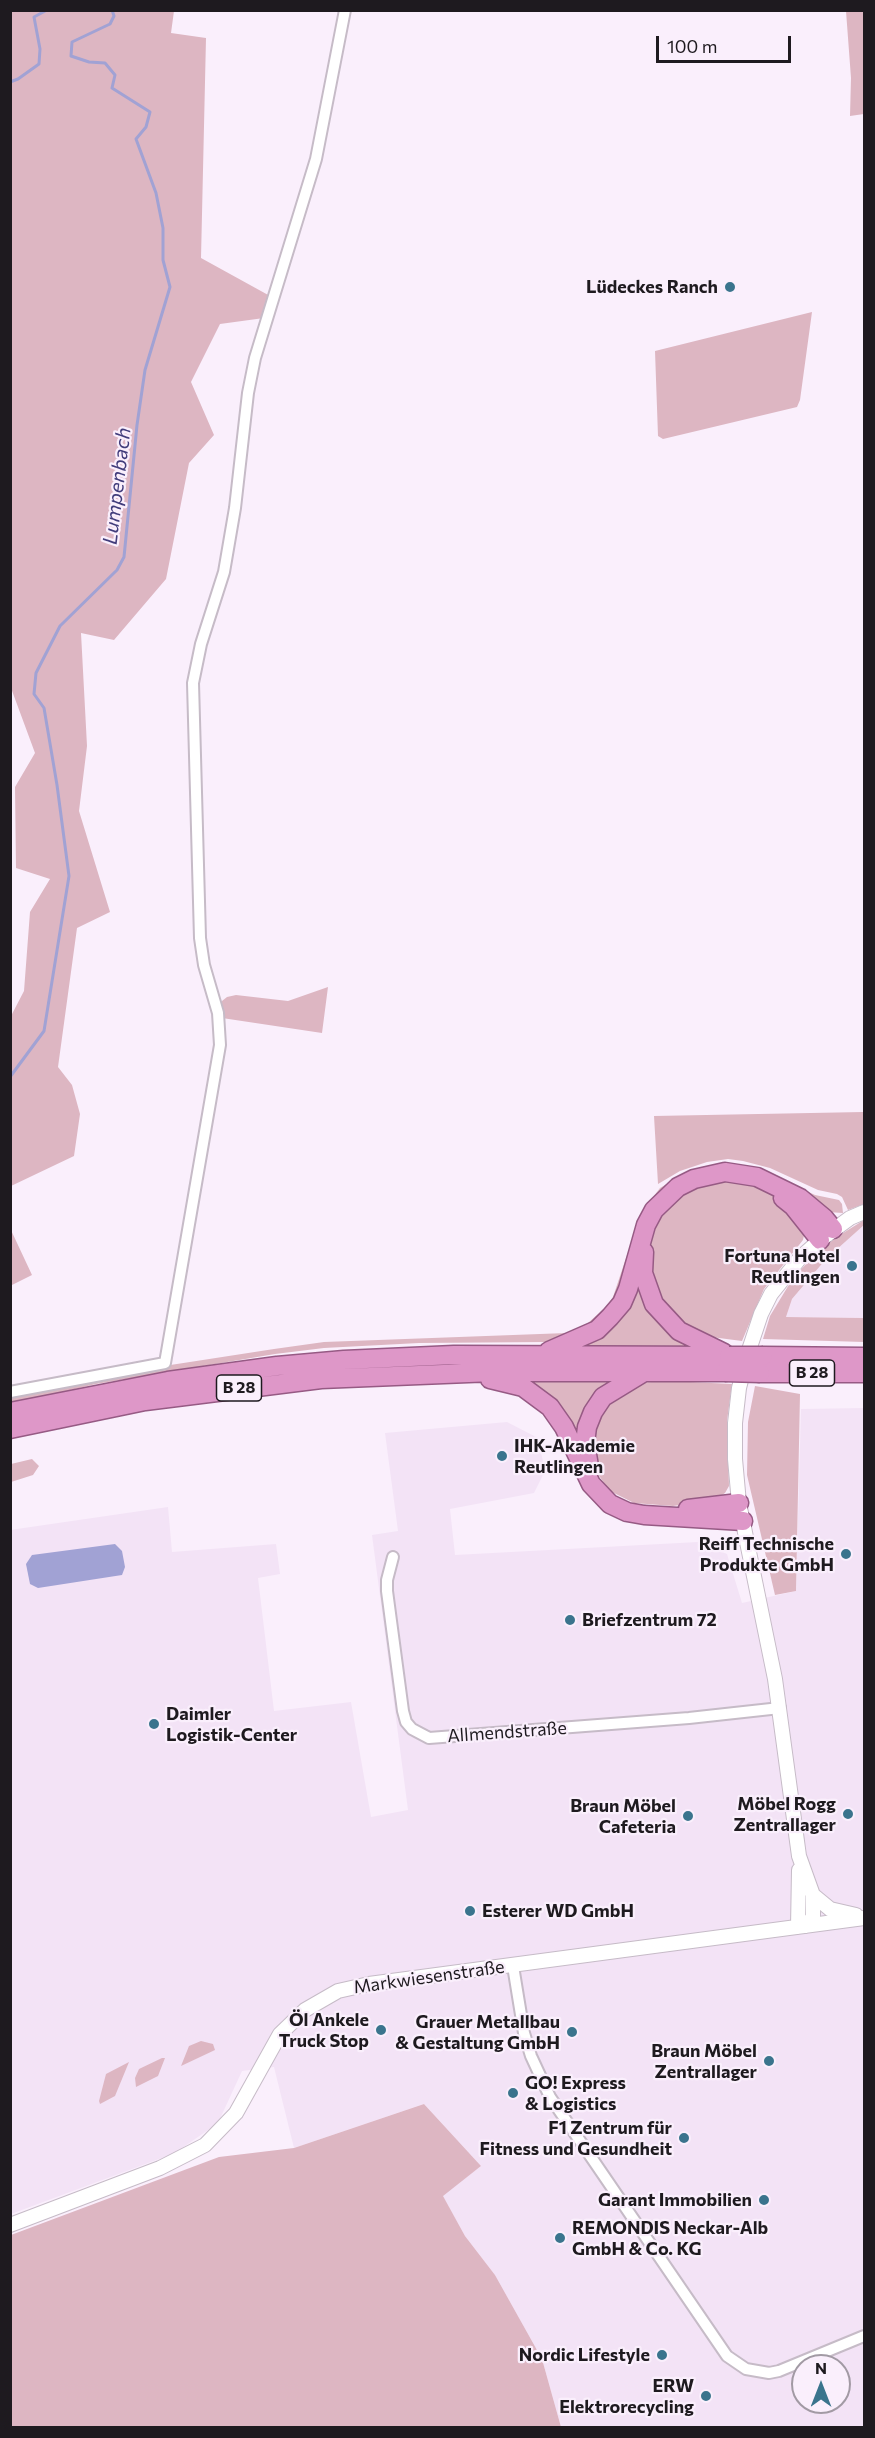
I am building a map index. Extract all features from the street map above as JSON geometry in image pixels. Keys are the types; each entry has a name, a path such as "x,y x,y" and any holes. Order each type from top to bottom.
{"highway":[{"path":"538,1355 597,1330 610,1317 622,1303 628,1289 643,1233 654,1210 678,1187 694,1179 725,1172 758,1177 800,1198 824,1218 826,1234"},
{"path":"727,1361 679,1331 654,1304 643,1273 643,1258 651,1227 658,1214 681,1191 696,1183 712,1178 741,1178 769,1188 782,1196 826,1234"},
{"name":"B 28","path":"10,1412 141,1385 277,1366 404,1357 538,1355 727,1361 864,1374"},
{"name":"B 28","path":"761,1364 864,1357"},
{"name":"B 28","path":"10,1429 145,1401 245,1387 357,1376 471,1372 644,1372 727,1361"},
{"path":"471,1372 523,1387 544,1402 560,1420 591,1484 610,1504 627,1512 644,1515 743,1521"},
{"path":"644,1372 603,1397 587,1427 585,1455 599,1486 621,1502 643,1509 691,1509 739,1503"}],"street":[{"path":"10,1392 165,1363 218,1063 220,1037 219,1013 204,965 200,938 193,683 201,644 226,562 248,393 255,358 316,159 345,10"},
{"path":"802,1927 800,1856 780,1708 739,1503 735,1423 740,1388 751,1343 771,1294 800,1258 826,1234 850,1218 864,1212"},
{"name":"Allmendstraße","path":"393,1557 387,1580 387,1591 403,1711 406,1722 412,1729 429,1738 666,1720 780,1708"},
{"path":"800,1856 813,1895 813,1917 802,1927"},
{"path":"813,1895 830,1909 864,1918"},
{"name":"Markwiesenstraße","path":"10,2225 160,2168 205,2145 236,2113 280,2034 298,2016 329,1995 358,1986 864,1918"},
{"path":"513,1966 524,2033 531,2056 550,2097 727,2356 746,2369 769,2373 864,2336"}],"shaded area":[{"path":"11,11 174,11 171,33 206,38 201,258 270,296 264,318 220,324 191,382 214,435 189,463 166,579 114,640 81,633 87,746 79,811 110,912 77,928 58,1067 72,1085 80,1114 74,1156 11,1186 11,1016 24,991 30,912 50,879 16,868 15,787 35,753 11,688"},
{"path":"846,11 864,11 864,114 850,116 851,78"},
{"path":"812,312 800,400 797,407 663,439 658,436 655,351"},
{"path":"328,987 322,1033 222,1018 222,1001 227,997 236,995 288,1001"},
{"path":"863,1112 864,1204 848,1210 842,1197 837,1194 818,1190 770,1168 743,1161 728,1159 707,1162 680,1171 658,1184 654,1116"},
{"path":"715,1164 742,1165 766,1172 815,1195 839,1200 843,1213 827,1212 758,1174 675,1185 623,1287 600,1320 568,1338 547,1342 419,1343 324,1348 96,1384 11,1404 10,1396 164,1366 324,1342 567,1333 588,1323 606,1307 613,1297 638,1222 660,1188 680,1176"},
{"path":"725,1180 754,1185 780,1198 805,1231 803,1240 764,1289 742,1341 696,1335 681,1327 651,1287 648,1243 660,1214 670,1202 696,1185"},
{"path":"864,1220 864,1225 826,1259 792,1299 786,1317 864,1318 864,1342 763,1339 770,1316 793,1278 824,1245"},
{"path":"864,1225 864,1318 786,1317 792,1299 826,1259"},
{"path":"10,1228 32,1275 12,1285 10,1283"},
{"path":"636,1279 706,1347 569,1347"},
{"path":"505,1375 624,1375 581,1442"},
{"path":"670,1381 732,1384 727,1421 729,1486 725,1493 715,1500 673,1506 634,1503 610,1491 592,1466 596,1413 634,1383"},
{"path":"755,1386 800,1394 796,1591 775,1595 747,1475 748,1422"},
{"path":"864,1408 864,2427 561,2427 542,2359 495,2275 465,2236 442,2195 481,2166 424,2104 294,2148 274,2067 242,2071 218,2123 175,2153 11,2214 10,1530 168,1507 172,1552 276,1544 280,1574 258,1578 274,1711 351,1702 371,1817 408,1810 372,1535 398,1531 385,1433 507,1422 538,1438 545,1471 534,1493 450,1509 455,1555 698,1542 727,1554 742,1603 796,1591 801,1409"},
{"path":"32,1459 39,1466 33,1475 11,1482 11,1464"},
{"path":"201,2041 213,2044 215,2050 181,2066 189,2046"},
{"path":"165,2058 158,2076 136,2087 135,2078 139,2069"},
{"path":"129,2062 115,2096 100,2104 106,2074"},
{"path":"424,2104 481,2166 443,2196 465,2236 495,2275 542,2359 561,2427 11,2427 11,2235 219,2157 294,2148"}],"water":[{"path":"115,1544 122,1551 125,1567 122,1575 38,1588 30,1584 26,1564 32,1555"}],"waterway":[{"path":"10,82 39,64 40,49 34,17 47,10"},
{"name":"Lumpenbach","path":"10,1077 44,1031 69,876 44,708 34,694 36,673 60,626 117,570 124,557 137,425 145,370 170,287 163,260 163,228 156,193 136,139 146,127 150,112 112,88 115,75 105,63 89,62 71,56 72,42 110,24 114,16 112,10"}],"place":[{"name":"Lüdeckes Ranch","path":"730,287"},
{"name":"Fortuna Hotel Reutlingen","path":"852,1266"},
{"name":"IHK-Akademie Reutlingen","path":"502,1456"},
{"name":"Reiff Technische Produkte GmbH","path":"846,1554"},
{"name":"Briefzentrum 72","path":"570,1620"},
{"name":"Daimler Logistik-Center","path":"154,1724"},
{"name":"Möbel Rogg Zentrallager","path":"848,1814"},
{"name":"Braun Möbel Cafeteria","path":"688,1816"},
{"name":"Esterer WD GmbH","path":"470,1911"},
{"name":"Öl Ankele Truck Stop","path":"381,2030"},
{"name":"Grauer Metallbau & Gestaltung GmbH","path":"572,2032"},
{"name":"Braun Möbel Zentrallager","path":"769,2061"},
{"name":"GO! Express & Logistics","path":"513,2093"},
{"name":"F1 Zentrum für Fitness und Gesundheit","path":"684,2138"},
{"name":"Garant Immobilien","path":"764,2200"},
{"name":"REMONDIS Neckar-Alb GmbH & Co. KG","path":"560,2238"},
{"name":"Nordic Lifestyle","path":"662,2355"},
{"name":"ERW Elektrorecycling","path":"706,2396"}]}
